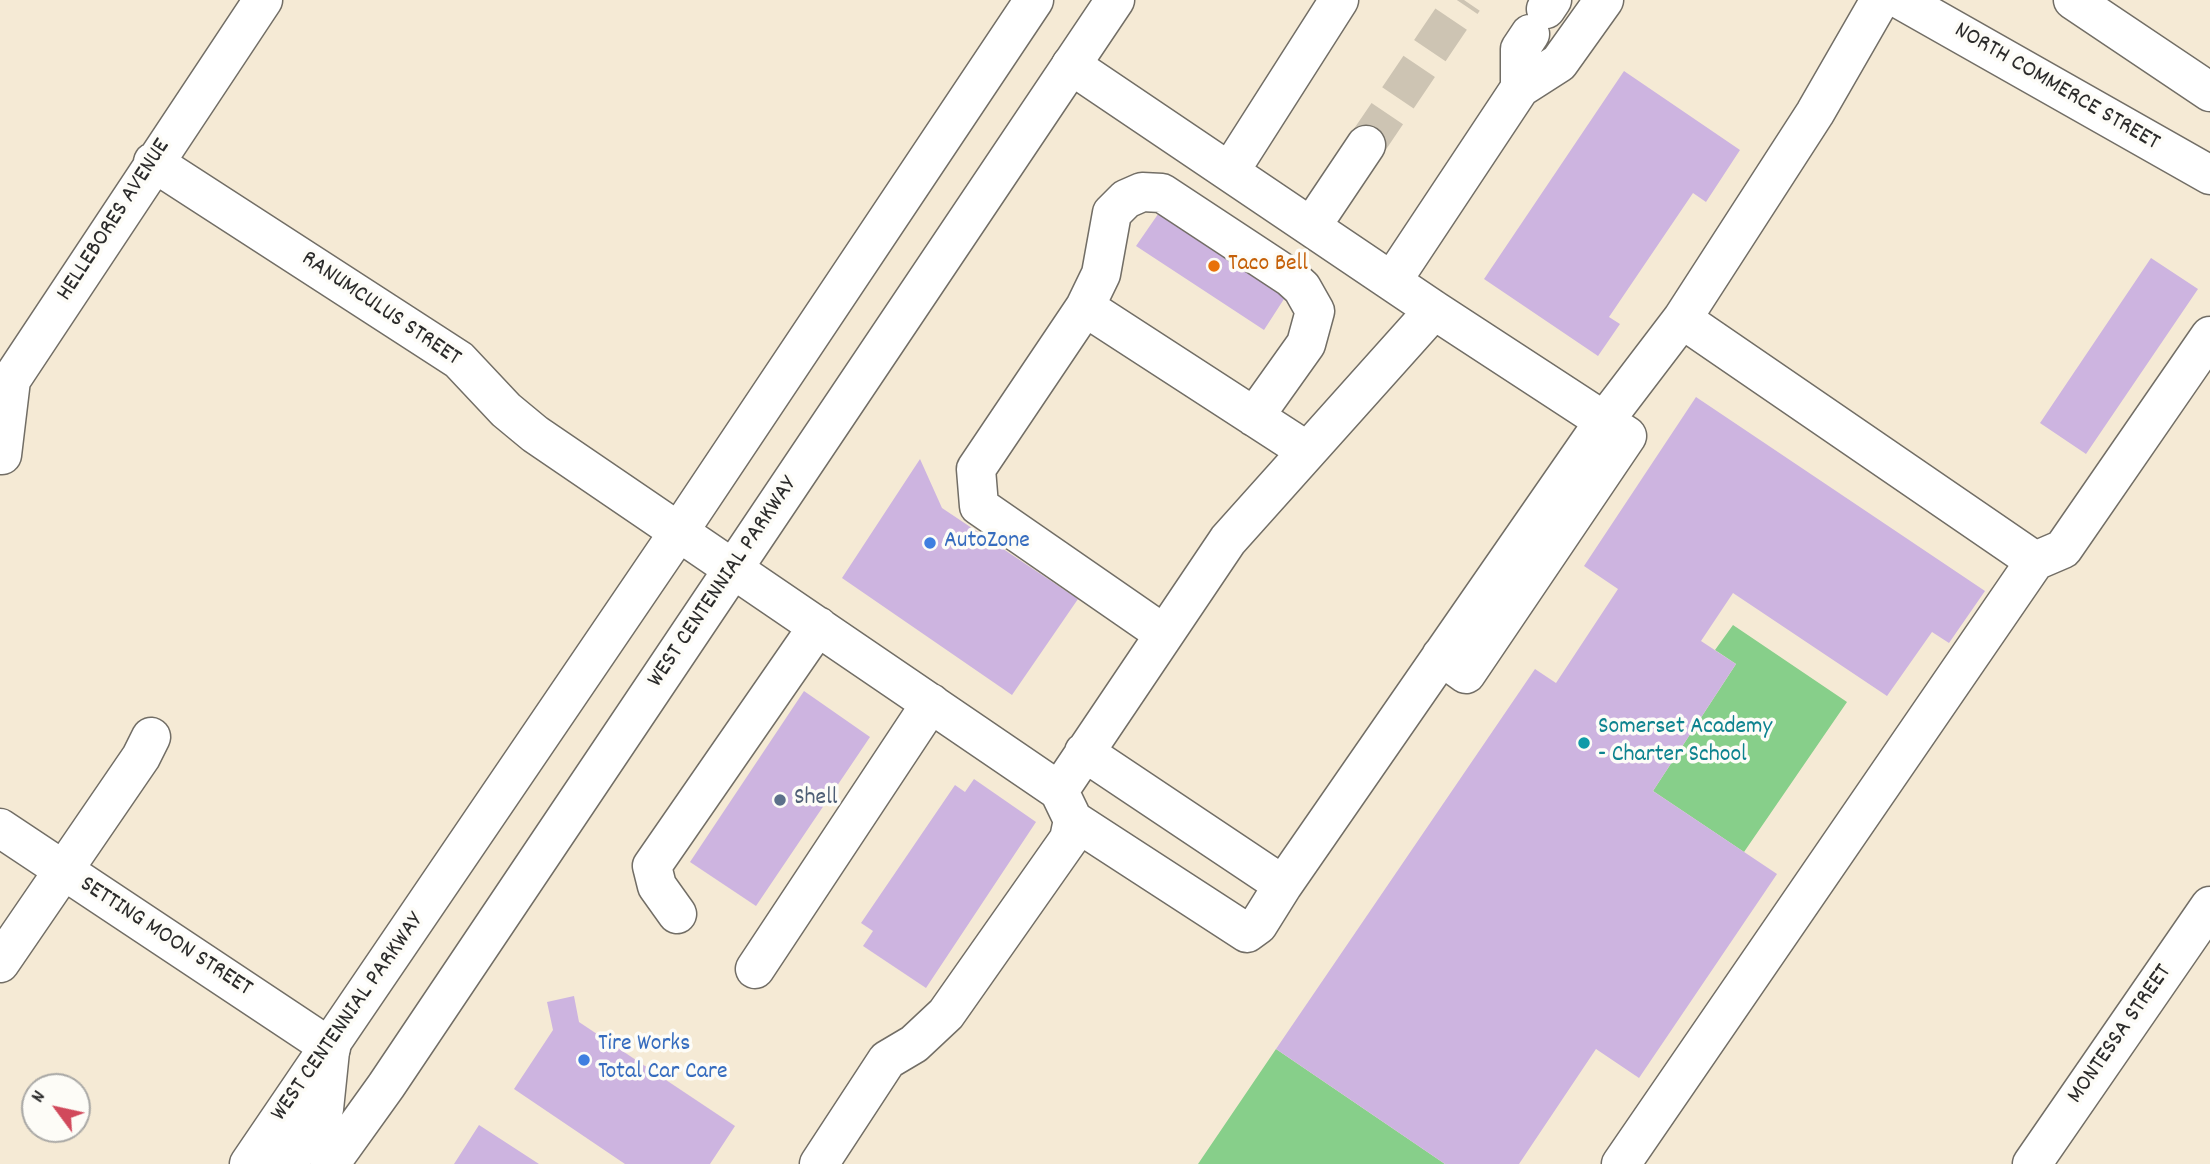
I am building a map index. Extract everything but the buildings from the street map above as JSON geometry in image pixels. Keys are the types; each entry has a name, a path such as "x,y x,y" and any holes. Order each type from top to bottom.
{"main road":[{"name":"HELLEBORES AVENUE","path":"2,455 11,380 153,162 263,0"},
{"name":"WEST CENTENNIAL PARKWAY","path":"249,1164 331,1048 1034,0"},
{"name":"WEST CENTENNIAL PARKWAY","path":"330,1164 1115,0"},
{"path":"1230,171 1339,0"},
{"path":"1392,281 1520,88 1559,63 1604,0"},
{"path":"1605,420 1682,319 1815,113 1880,0"},
{"name":"NORTH COMMERCE STREET","path":"1901,0 2210,175"},
{"path":"2073,0 2210,92"},
{"path":"1520,88 1520,49 1554,18"},
{"path":"1070,65 1434,310 1628,436 1465,674 1441,656 1283,885 1084,752"},
{"path":"1311,227 1366,145"},
{"name":"RANUMCULUS STREET","path":"153,162 459,360 506,410 536,434 931,703 1066,805 1247,933 1258,925 1283,885"},
{"path":"1164,634 979,506 976,469 1085,307 1101,274 1112,214 1126,199 1142,192 1162,193 1303,288 1315,311 1306,344 1254,417"},
{"path":"1085,307 1307,451"},
{"path":"818,1164 887,1060 914,1044 946,1014 1069,839 1066,805 1084,752 1228,540 1434,310"},
{"path":"1682,319 2035,561"},
{"path":"1621,1164 2035,561 2063,549 2210,336"},
{"path":"677,914 657,886 652,866 818,626"},
{"path":"755,969 931,703"},
{"path":"0,962 64,872 141,757 151,737"},
{"name":"SETTING MOON STREET","path":"0,828 331,1048"},
{"name":"MONTESSA STREET","path":"2032,1164 2210,906"},
{"path":"288,1164 324,1109 331,1048"}],"green space":[{"path":"1733,625 1847,702 1744,852 1653,791 1736,664 1715,650"},
{"path":"1276,1049 1445,1164 1198,1164"}],"tunnel":[{"path":"1366,145 1464,0"}],"place":[{"name":"Taco Bell","path":"1214,266"},
{"name":"AutoZone","path":"930,543"},
{"name":"Somerset Academy - Charter School","path":"1584,743"},
{"name":"Shell","path":"780,800"},
{"name":"Tire Works Total Car Care","path":"584,1060"}]}
